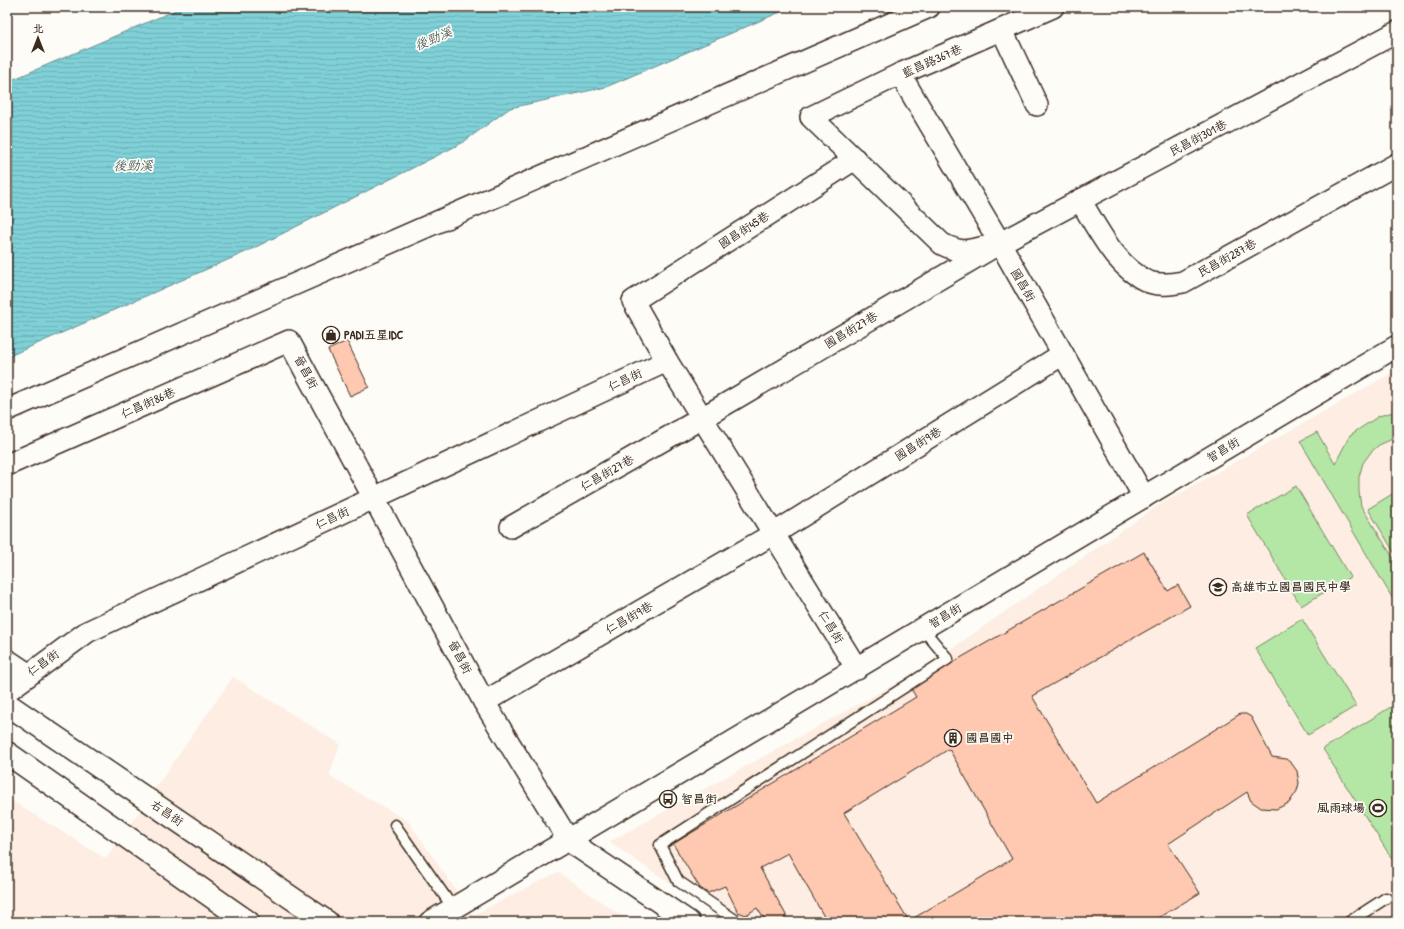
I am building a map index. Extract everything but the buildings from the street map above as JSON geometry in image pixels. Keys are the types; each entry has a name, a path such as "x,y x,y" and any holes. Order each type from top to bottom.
{"main road":[{"name":"右昌街","path":"7,704 327,922"},
{"path":"7,753 248,922"}],"street":[{"path":"7,410 929,7"},
{"name":"藍昌路367巷","path":"855,159 811,117 900,74 1053,7"},
{"path":"1002,30 1037,105"},
{"name":"民昌街301巷","path":"1000,243 1397,32"},
{"name":"國昌街","path":"900,74 1000,243 1144,497"},
{"path":"855,159 942,244 956,251 967,252 1000,243"},
{"name":"國昌街45巷","path":"633,301 855,159"},
{"name":"民昌街287巷","path":"1080,200 1104,240 1122,262 1135,274 1150,282 1166,285 1183,282 1397,164"},
{"name":"國昌街27巷","path":"702,418 1000,243"},
{"name":"仁昌街","path":"633,301 667,361 857,669"},
{"name":"仁昌街86巷","path":"7,465 289,341"},
{"name":"晉昌街","path":"289,341 484,702 569,841 689,922"},
{"name":"智昌街","path":"430,922 569,841 1397,346"},
{"name":"國昌街9巷","path":"774,534 1062,354"},
{"name":"仁昌街","path":"7,691 28,674 88,632 667,361"},
{"name":"仁昌街27巷","path":"511,528 702,418"},
{"name":"仁昌街9巷","path":"484,702 774,534"},
{"path":"7,660 28,674"}],"lane":[{"path":"738,922 678,881 660,845 948,659 923,629"},
{"path":"395,825 453,908"},
{"path":"1349,922 1386,898"}],"shaded area":[{"name":"高雄市立國昌國民中學","path":"1397,370 1397,922 727,922 609,842 924,668 1156,507"},
{"path":"233,677 340,744 329,776 408,821 473,915 558,872 630,922 14,922 7,913 7,798 106,859"}],"green space":[{"path":"1397,411 1397,437 1379,445 1371,452 1363,463 1359,477 1359,492 1361,506 1397,564 1397,606 1300,441 1317,432 1335,464 1350,435 1379,416"},
{"path":"1296,486 1350,577 1301,606 1247,515"},
{"path":"1397,491 1397,557 1368,509"},
{"path":"1302,619 1356,706 1308,735 1255,648"},
{"name":"風雨球場","path":"1397,703 1397,867 1323,749"}],"water":[{"name":"後勁溪","path":"183,7 792,7 606,87 510,108 462,143 248,251 7,357 7,82"}],"place":[{"name":"PADI五星IDC","path":"331,335"},
{"name":"高雄市立國昌國民中學","path":"1218,587"},
{"name":"國昌國中","path":"953,738"},
{"name":"智昌街","path":"668,799"},
{"name":"風雨球場","path":"1378,808"}]}
